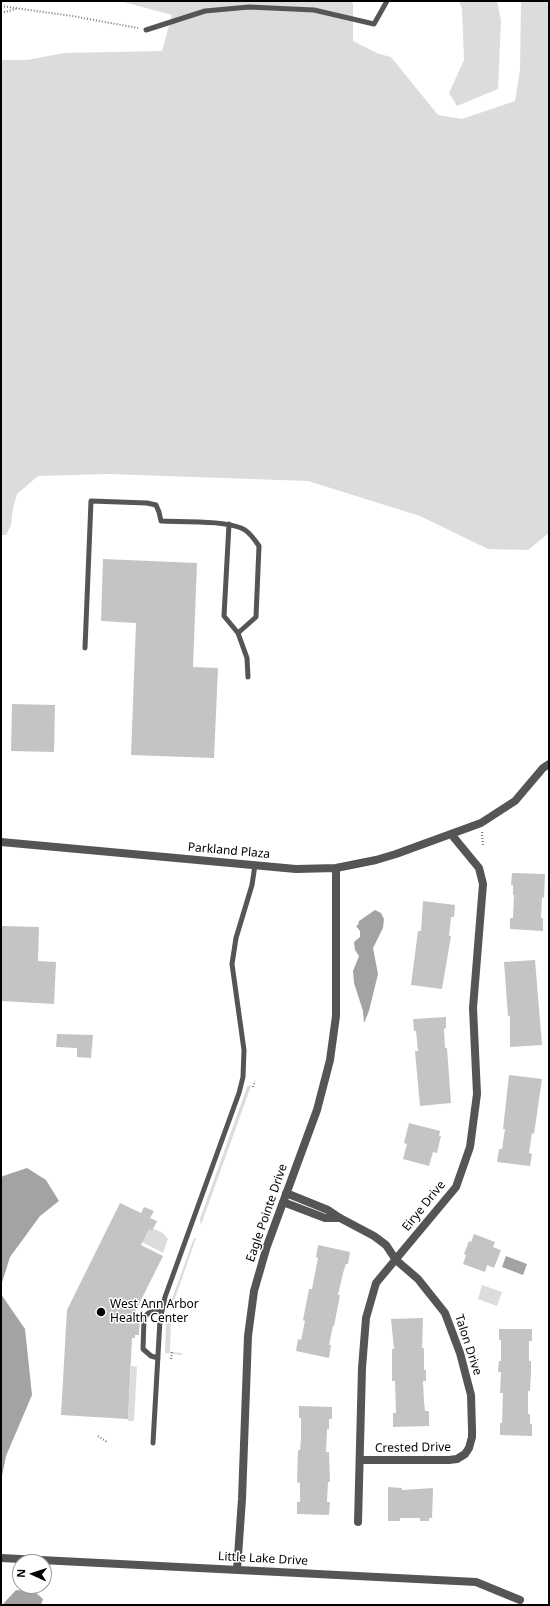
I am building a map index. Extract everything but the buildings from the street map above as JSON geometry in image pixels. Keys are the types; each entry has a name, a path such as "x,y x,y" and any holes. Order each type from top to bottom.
{"street":[{"name":"Parkland Plaza","path":"1,842 296,869 336,868 376,860 396,854 481,823 515,801 543,768 549,764"},
{"name":"Eirye Drive","path":"358,1522 362,1368 366,1318 376,1284 456,1187 471,1140 477,1094 473,1008 483,884 479,868 451,834"},
{"name":"Eagle Pointe Drive","path":"237,1570 242,1499 248,1336 254,1291 266,1246 317,1110 330,1060 336,1016 336,868"},
{"name":"Talon Drive","path":"286,1193 328,1210 386,1244 396,1260 418,1278 445,1313 460,1353 471,1396 472,1437 465,1454"},
{"name":"Talon Drive","path":"283,1202 325,1218 340,1218"},
{"name":"Crested Drive","path":"360,1460 449,1460 458,1459 465,1454"},
{"name":"Little Lake Drive","path":"1,1558 476,1582 520,1600"}],"lane":[{"path":"146,30 205,11 249,7 314,10 374,24 387,1"},
{"path":"85,648 90,501 147,503 156,505 161,521 229,524 244,529 254,537 259,546 256,617 238,633"},
{"path":"229,524 224,616 238,633 247,658 248,677"},
{"path":"152,1443 162,1311 165,1297 239,1093 243,1076 245,1062 243,1031 232,964 236,938 252,885 255,865"},
{"path":"158,1358 146,1353 143,1349 144,1319 150,1312 162,1311"}],"path":[{"path":"1,6 72,16 146,30"},
{"path":"1,13 18,8"},
{"path":"481,823 483,847"},
{"path":"253,1087 255,1080"},
{"path":"171,1359 172,1352"},
{"path":"98,1436 107,1442"}],"shaded area":[{"path":"120,1 351,1 353,4 353,41 379,54 391,57 438,115 462,119 515,101 520,70 521,1 549,1 549,533 528,550 488,549 420,516 308,481 109,474 38,476 17,494 13,508 11,525 6,535 1,535 1,60 27,60 64,53 162,51 172,15"},
{"path":"459,1 497,1 501,20 498,89 457,106 449,93 464,60 462,9"},
{"path":"375,910 381,913 384,919 383,928 373,948 378,974 369,1011 364,1023 363,1011 354,983 353,971 359,956 355,950 354,942 360,937 360,931 356,926 358,925 359,921"},
{"path":"250,1085 251,1086 201,1225 200,1219 247,1087"},
{"path":"27,1168 46,1180 59,1201 40,1216 10,1257 1,1286 1,1178"},
{"path":"149,1227 163,1233 168,1239 163,1253 142,1242"},
{"path":"194,1238 196,1238 174,1301 171,1302"},
{"path":"506,1256 527,1264 523,1275 502,1267"},
{"path":"482,1285 502,1292 497,1306 478,1299"},
{"path":"1,1294 25,1329 32,1395 6,1456 1,1481"},
{"path":"171,1318 170,1352 182,1353 182,1355 165,1353 166,1319"},
{"path":"131,1366 137,1367 134,1421 128,1421"},
{"path":"12,1594 37,1594 43,1599 41,1605 2,1605"}],"place":[{"name":"West Ann Arbor Health Center","path":"101,1312"}]}
